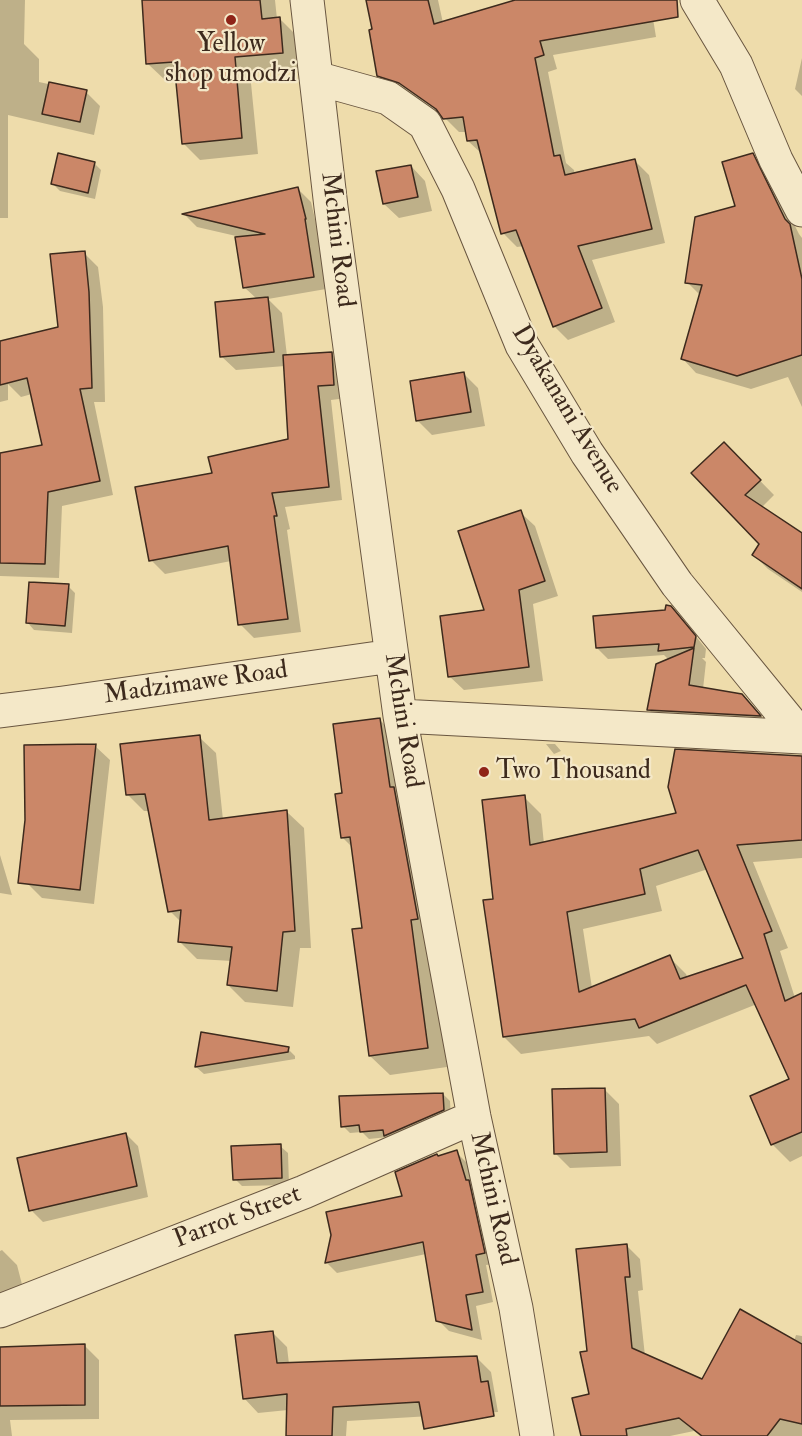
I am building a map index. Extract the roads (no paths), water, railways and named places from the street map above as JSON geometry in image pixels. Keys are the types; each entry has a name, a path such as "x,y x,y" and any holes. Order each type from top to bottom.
{"street":[{"name":"Mchini Road","path":"307,0 332,207 400,716 474,1118 516,1308 537,1436"},
{"path":"697,0 736,65 776,160 802,210"},
{"name":"Dyakanani Avenue","path":"316,78 388,98 425,124 458,189 522,345 587,453 677,584 802,737"},
{"name":"Madzimawe Road","path":"0,711 392,656"},
{"path":"400,716 802,737"},
{"name":"Parrot Street","path":"0,1311 304,1192 474,1118"}],"place":[{"name":"Yellow shop umodzi","path":"231,20"},
{"name":"Two Thousand","path":"484,772"}]}
